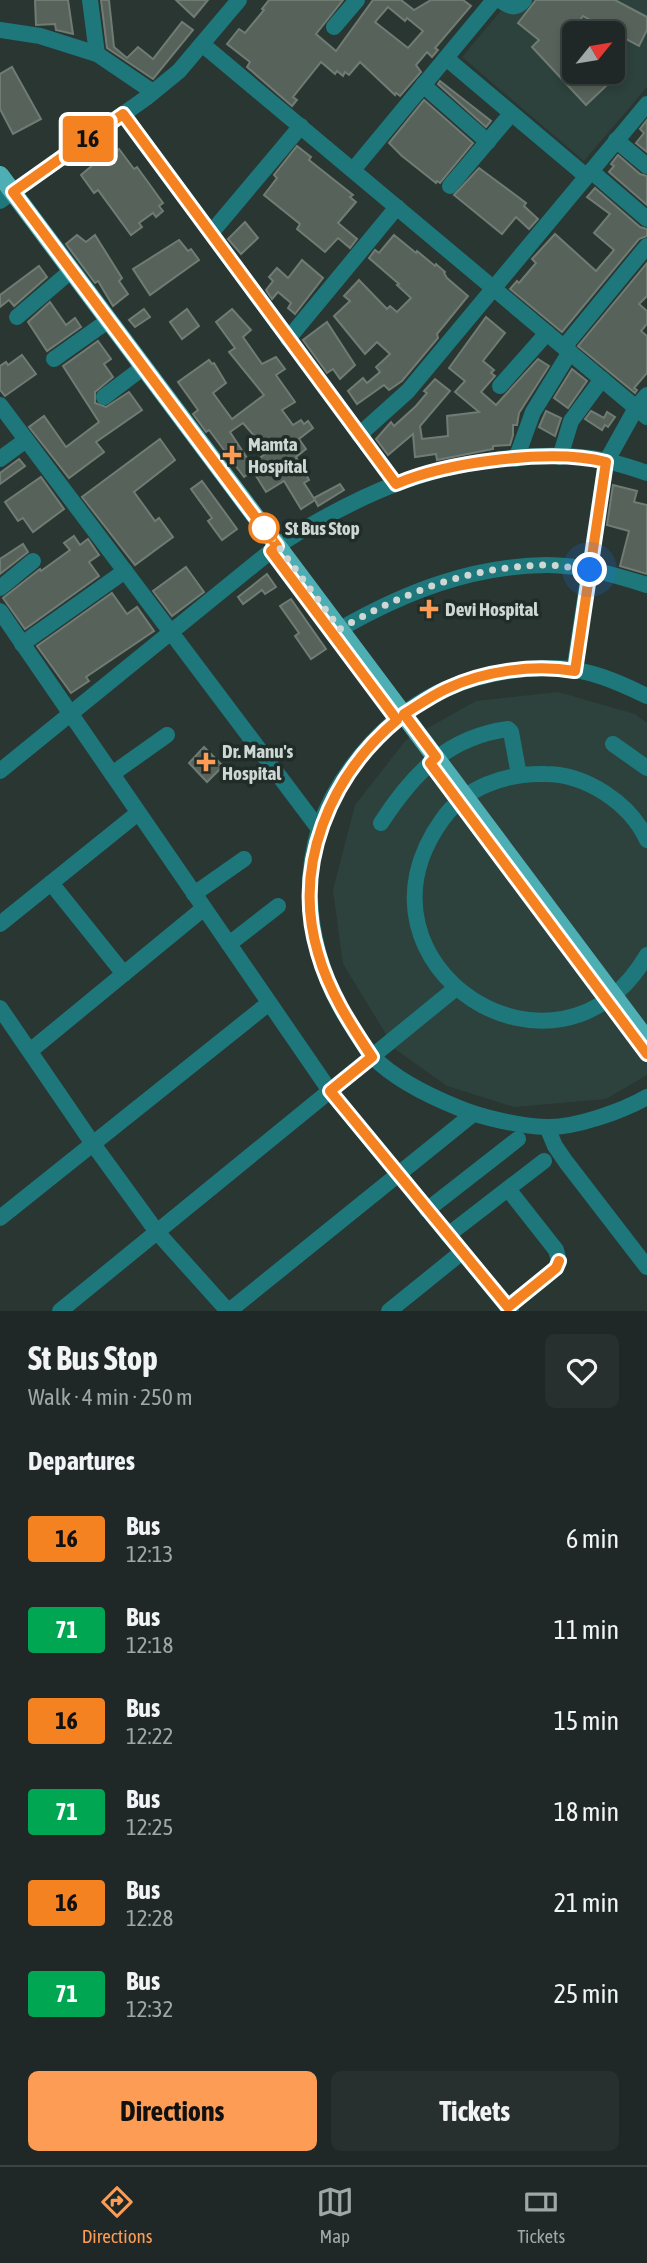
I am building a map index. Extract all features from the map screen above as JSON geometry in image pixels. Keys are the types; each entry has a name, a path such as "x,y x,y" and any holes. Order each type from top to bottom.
{"main road":[{"path":"0,175 5,195 137,372 340,629 400,717"},
{"path":"5,195 433,760 610,998 647,1054"},
{"path":"610,998 647,1040"}],"street":[{"path":"90,0 97,54"},
{"path":"5,195 153,92 178,71 239,0"},
{"path":"334,27 357,0"},
{"path":"352,170 494,0"},
{"path":"500,0 510,7 515,7 524,0"},
{"path":"0,30 40,36 97,54 153,92"},
{"path":"202,44 602,379 643,407 606,462 575,671"},
{"path":"446,58 511,114 647,219"},
{"path":"423,85 488,142"},
{"path":"359,435 408,391 647,104"},
{"path":"123,114 396,484"},
{"path":"450,186 511,114"},
{"path":"211,233 301,126"},
{"path":"616,140 647,166"},
{"path":"289,339 397,207"},
{"path":"516,459 533,412 567,350 647,246"},
{"path":"17,317 65,276"},
{"path":"54,359 102,324"},
{"path":"500,386 547,333"},
{"path":"104,397 137,372"},
{"path":"560,457 571,421 602,379"},
{"path":"0,405 320,829"},
{"path":"0,459 26,440"},
{"path":"0,771 274,548 356,501 396,484 441,471 516,459 592,458 647,474"},
{"path":"0,588 33,561"},
{"path":"340,629 386,603 441,582 492,570 549,565 606,573 647,585"},
{"path":"22,644 125,571"},
{"path":"1,615 330,1091 509,1309 556,1268 559,1261 556,1250 508,1189"},
{"path":"647,695 608,677 559,668 486,676 446,688 400,717 366,749 340,785 320,829 311,872 311,911 317,951 344,1016 372,1057 416,1087 438,1100 473,1114 547,1127 598,1118 647,1097"},
{"path":"381,823 408,784 433,760 485,734 508,730 513,736 519,775"},
{"path":"112,774 167,735"},
{"path":"613,744 647,768"},
{"path":"647,840 642,821 597,789 570,777 550,774 519,775 484,785 462,799 431,835 421,858 415,885 415,906 420,932 430,956 445,978 480,1005 508,1017 557,1019 579,1014 610,998 638,970 647,955"},
{"path":"0,924 138,813"},
{"path":"194,894 244,859"},
{"path":"51,883 124,974"},
{"path":"229,944 278,906"},
{"path":"30,1051 204,908"},
{"path":"60,1311 456,988"},
{"path":"0,1218 269,1003"},
{"path":"0,1008 157,1232 228,1311 473,1114"},
{"path":"547,1127 566,1162 647,1267"},
{"path":"427,1210 518,1139"},
{"path":"449,1236 544,1161"},
{"path":"389,1311 462,1252"}],"shaded area":[{"path":"510,0 647,0 647,87 584,161 462,57"},
{"path":"558,692 635,714 647,723 647,1075 606,1099 514,1107 447,1086 395,1049 343,964 333,890 355,805 406,740 476,701"}],"building":[{"path":"35,0 68,0 73,34 56,30 55,24 36,25"},
{"path":"101,0 109,0 114,47 127,58 138,47 153,59 182,22 193,30 153,79 107,48"},
{"path":"176,0 208,0 194,17"},
{"path":"269,0 343,0 316,34 336,51 373,0 401,0 414,10 431,0 463,0 471,6 435,48 438,50 432,57 427,52 416,65 421,72 400,96 396,93 395,95 360,62 349,75 345,72 343,76 337,71 335,74 321,62 293,97 297,100 292,106 247,67 250,62 227,44 239,29 245,33 264,10 262,9","holes":["388,7 405,21 407,18 423,31 408,48 375,22"]},
{"path":"536,0 615,0 647,17 647,30 639,46 625,38 625,21 592,21 583,16 579,21 562,21 562,79 532,47 539,40 518,23"},
{"path":"12,67 41,119 13,134 0,109 0,74"},
{"path":"440,81 491,121 486,127 438,84"},
{"path":"566,84 607,85 586,105"},
{"path":"424,100 473,143 440,183 436,183 389,143"},
{"path":"647,120 647,152 636,143 644,133 640,129"},
{"path":"297,146 311,157 309,160 353,195 350,197 356,202 338,223 357,239 350,248 338,238 325,252 297,229 300,224 264,195 277,178 274,175"},
{"path":"112,149 115,153 119,149 134,169 137,167 163,203 159,206 163,211 156,217 153,213 139,223 142,227 131,235 98,190 94,193 81,175"},
{"path":"618,155 640,174 647,176 647,205 609,172"},
{"path":"479,168 526,203 524,206 538,219 529,229 516,217 502,234 454,195"},
{"path":"595,188 640,227 647,229 647,236 639,239 562,332 510,289 517,281 519,283 536,263 532,259 555,234 596,271 614,250 594,233 610,214 587,197"},
{"path":"245,222 258,238 241,254 228,239"},
{"path":"77,235 86,242 95,235 122,278 119,281 128,294 113,306 98,281 95,283 66,244"},
{"path":"394,235 416,253 417,251 435,266 436,264 445,272 447,278 468,296 402,381 389,390 384,385 357,404 348,391 363,378 367,383 380,372 376,367 390,354 377,342 365,354 334,316 350,301 344,296 359,280 387,309 390,306 397,312 411,298 369,258 375,250 379,253"},
{"path":"179,240 188,251 191,249 199,260 150,295 133,269"},
{"path":"302,260 323,278 295,314 288,308 291,303 278,292 272,299 266,290 273,281 269,277 277,268 288,278"},
{"path":"647,263 647,296 639,304 647,311 647,324 641,331 647,336 647,373 634,388 637,390 635,393 578,346"},
{"path":"39,266 47,277 14,306 9,300 0,307 0,295"},
{"path":"50,302 66,325 75,318 81,327 47,351 28,322"},
{"path":"144,309 150,317 135,327 129,320"},
{"path":"187,309 199,326 182,339 170,322"},
{"path":"232,309 251,330 243,337 262,364 276,357 285,369 276,375 295,402 282,410 293,425 301,420 304,424 308,421 313,428 299,439 306,449 296,457 309,480 304,483 315,500 301,509 284,481 266,492 253,471 244,477 209,430 206,432 193,414 198,410 178,382 209,360 214,363 226,383 213,393 232,419 264,395 229,352 235,348 216,322","holes":["243,423 268,452 251,464 230,432"]},
{"path":"486,317 505,333 483,361 494,370 491,373 495,376 481,392 496,405 538,359 549,366 519,413 517,425 513,425 510,445 493,446 493,449 437,460 436,454 415,457 413,434 388,455 376,439 391,422 394,426 416,406 435,379 450,391 420,426 422,439 448,436 447,416 479,412 455,392 465,381 449,368"},
{"path":"327,322 355,365 340,379 333,369 327,373 303,340"},
{"path":"98,341 111,359 104,364 113,377 95,392 95,403 106,407 129,392 142,410 96,442 104,452 69,478 29,427 44,416 66,447 99,422 63,366"},
{"path":"22,355 36,374 5,396 0,390 0,366 6,362 8,365"},
{"path":"572,369 587,381 568,408 554,398"},
{"path":"546,411 561,418 555,436 539,427"},
{"path":"591,411 604,418 607,412 615,417 608,427 605,425 602,430 585,419"},
{"path":"160,439 175,460 134,492 155,521 159,518 173,537 135,565 82,497"},
{"path":"19,459 25,466 0,484 0,473"},
{"path":"41,477 64,509 33,532 23,518 18,521 5,502"},
{"path":"202,481 237,529 222,540 208,521 212,518 191,489"},
{"path":"340,484 344,490 318,506 314,498"},
{"path":"613,485 637,491 634,502 647,505 647,574 620,566 629,531 607,525"},
{"path":"74,536 80,545 88,539 99,555 89,562 99,576 25,629 3,598 70,550 64,543"},
{"path":"23,544 28,552 0,574 0,559"},
{"path":"186,567 204,592 172,616 153,591"},
{"path":"267,574 276,587 265,594 262,590 243,604 238,597"},
{"path":"112,593 127,614 137,607 154,631 86,677 89,681 71,693 37,646"},
{"path":"291,599 326,649 311,659 295,636 299,633 280,606"},
{"path":"204,747 223,766 207,782 189,763"}],"bus line":[{"name":"16","path":"559,1261 556,1268 508,1307 330,1091 372,1057 344,1016 317,951 311,911 311,872 320,829 340,785 366,749 397,720 271,551 277,546 13,192 123,114 396,484 441,471 493,461 551,456 592,458 606,462 575,671 559,668 529,669 486,676 446,688 404,714 436,757 430,763 647,1054"}],"place":[{"name":"Mamta Hospital","path":"232,455"},
{"name":"St Bus Stop","path":"264,528"},
{"name":"Devi Hospital","path":"429,609"},
{"name":"Dr. Manu's Hospital","path":"206,762"}],"route":[{"path":"264,528 261,523 340,629 386,603 441,582 492,570 549,565 590,570"}]}
